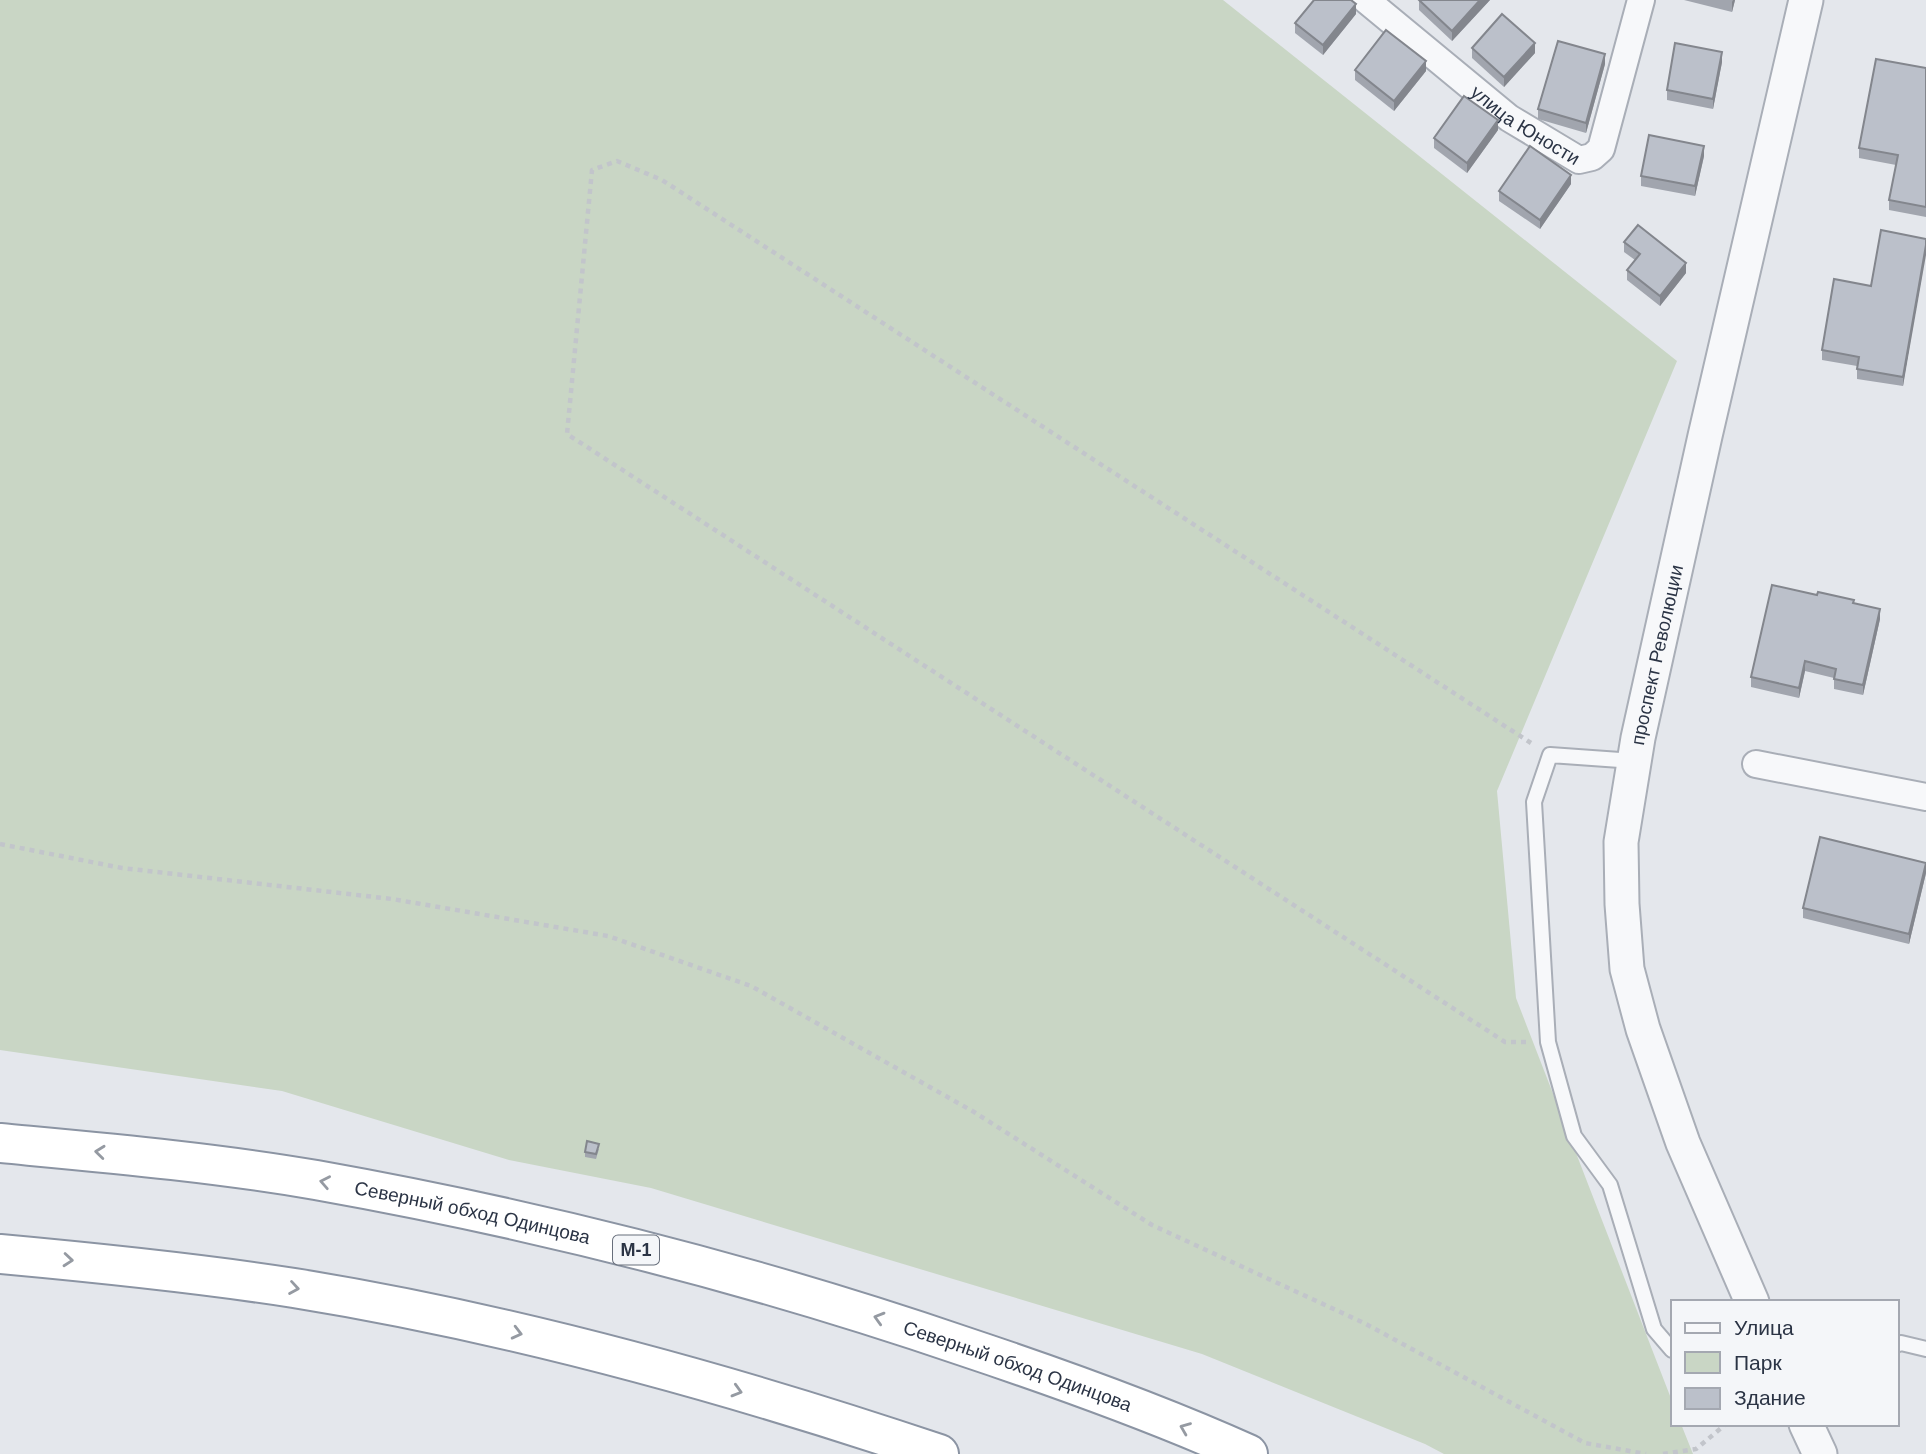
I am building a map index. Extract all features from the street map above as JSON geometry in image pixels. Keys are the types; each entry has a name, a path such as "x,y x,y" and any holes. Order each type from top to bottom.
{"highway":[{"name":"Северный обход Одинцова","path":"0,1143 172,1159 314,1180 499,1216 709,1268 895,1323 1067,1381 1248,1454"},
{"path":"0,1254 159,1269 296,1288 476,1323 680,1374 862,1428 939,1454"}],"street":[{"name":"улица Юности","path":"1366,0 1509,118 1579,160 1592,157 1601,149 1641,0"},
{"name":"проспект Революции","path":"1751,1300 1683,1143 1643,1029 1627,970 1621,842 1634,761 1704,436 1806,0"},
{"path":"1756,764 1926,797"}],"lane":[{"path":"1634,761 1550,755 1534,802 1548,1042 1574,1136 1610,1185 1654,1329 1671,1349"},
{"path":"1898,1344 1926,1349"}],"path":[{"path":"1548,1042 1505,1042 567,434 592,170 617,161 662,180 1550,755"},
{"path":"0,844 122,868 392,899 608,936 751,986 974,1112 1152,1226 1364,1323 1585,1443 1646,1454"},
{"path":"1663,1454 1696,1449 1724,1426"}],"green space":[{"path":"0,0 1223,0 1677,361 1497,791 1516,998 1671,1398 1671,1426 1682,1426 1693,1454 1444,1454 1202,1354 651,1188 509,1160 282,1091 0,1050"}],"building":[{"path":"1314,0 1351,0 1356,4 1323,45 1295,23"},
{"path":"1419,0 1480,0 1452,31"},
{"path":"1502,14 1535,43 1504,77 1472,48"},
{"path":"1386,30 1426,61 1394,101 1355,70"},
{"path":"1558,41 1605,54 1586,123 1538,109"},
{"path":"1675,43 1722,52 1713,99 1667,90"},
{"path":"1876,59 1926,68 1926,207 1889,200 1898,155 1859,148"},
{"path":"1464,96 1498,120 1467,163 1434,138"},
{"path":"1649,135 1704,146 1695,186 1641,176"},
{"path":"1530,146 1571,175 1540,220 1499,191"},
{"path":"1638,225 1686,263 1660,296 1627,270 1640,254 1624,242"},
{"path":"1881,230 1926,239 1903,377 1857,369 1859,357 1822,350 1834,279 1871,286"},
{"path":"1772,585 1854,600 1853,603 1880,609 1863,685 1834,679 1836,669 1805,661 1799,688 1751,677"},
{"path":"1820,837 1926,863 1909,934 1803,908"},
{"path":"587,1141 599,1144 596,1154 585,1152"}]}
